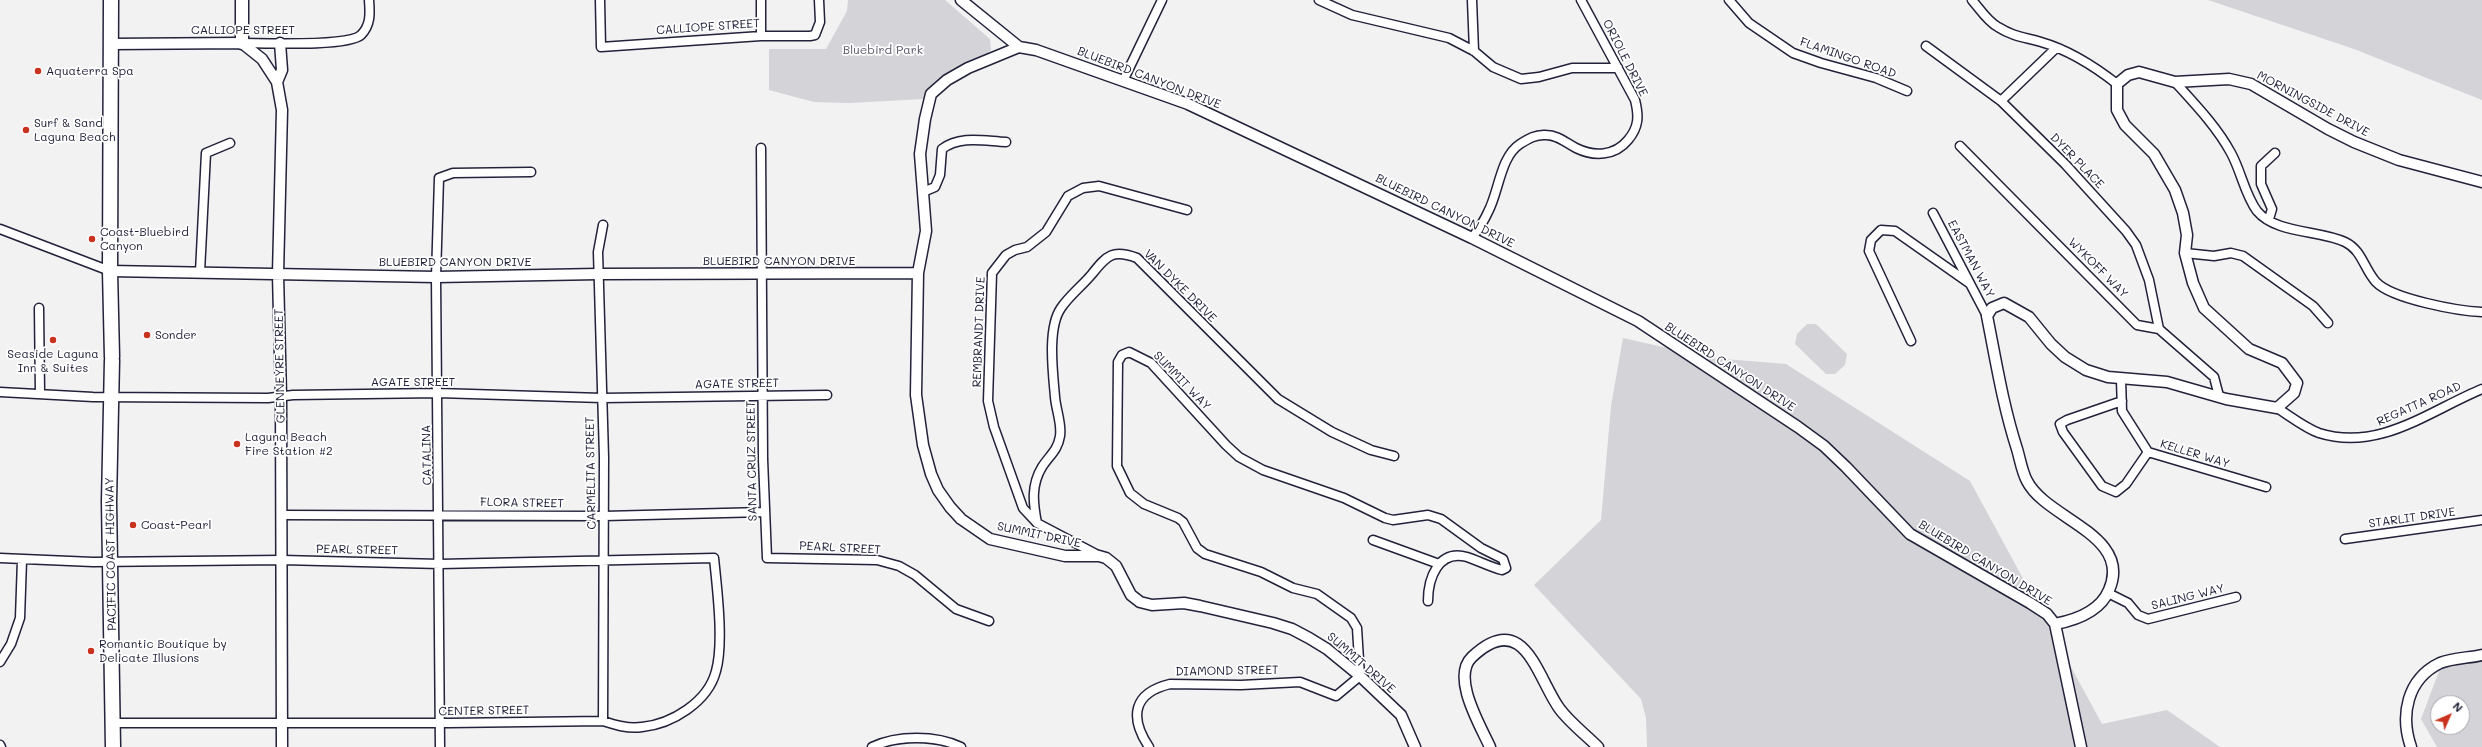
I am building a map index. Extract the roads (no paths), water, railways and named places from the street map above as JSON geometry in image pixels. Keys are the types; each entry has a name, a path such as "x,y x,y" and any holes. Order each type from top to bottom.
{"highway":[{"name":"PACIFIC COAST HIGHWAY","path":"111,0 110,271 112,396 109,494 114,723 113,747"}],"main road":[{"path":"242,0 242,43"}],"street":[{"name":"CALLIOPE STREET","path":"111,44 349,41 361,35 368,24 369,0"},
{"name":"CALLIOPE STREET","path":"600,0 601,47 762,36 810,36 816,32 820,22 819,0"},
{"path":"761,0 762,36"},
{"path":"961,0 1018,47"},
{"path":"1123,81 1162,0"},
{"path":"1319,0 1352,15 1449,38 1474,51 1493,67 1521,79 1539,77 1572,68 1618,68"},
{"path":"1472,0 1474,51"},
{"name":"ORIOLE DRIVE","path":"1472,238 1489,212 1508,159 1518,145 1531,137 1546,135 1560,138 1575,148 1590,154 1613,152 1626,143 1634,132 1639,116 1635,100 1581,0"},
{"name":"FLAMINGO ROAD","path":"1730,0 1749,23 1793,53 1820,63 1876,78 1906,91"},
{"path":"1972,0 1985,17 1997,27 2018,38 2040,41 2081,58 2117,84"},
{"name":"GLENNEYRE STREET","path":"242,43 262,59 277,82 282,110 278,274 281,397 282,747"},
{"path":"277,82 282,70 280,43"},
{"name":"DYER PLACE","path":"1926,46 2001,101 2070,170 2136,245 2149,280 2159,329"},
{"name":"BLUEBIRD CANYON DRIVE","path":"1018,47 1036,50 1188,104 1472,238 1638,321 1798,427 1846,467 1910,534 2030,603 2047,614 2055,624 2089,613 2108,593 2114,580 2112,565 2104,546 2044,502 2027,482 2007,418 1987,316"},
{"name":"SUMMIT DRIVE","path":"1018,47 968,68 947,80 931,94 924,119 920,154 926,231 918,273 916,395 923,445 931,474 938,490 961,519 990,539 1065,556 1099,556 1106,558 1116,566 1131,595 1140,602 1152,605 1184,603 1292,629 1327,649 1360,676 1401,715 1415,747"},
{"path":"2001,101 2056,48"},
{"path":"2117,84 2128,75 2139,72 2174,82 2200,110 2220,136 2231,153 2258,212 2269,219 2283,227 2329,235 2347,243 2362,258 2375,281 2398,296 2468,311 2482,312"},
{"name":"MORNINGSIDE DRIVE","path":"2174,82 2229,79 2251,84 2328,129 2354,142 2399,160 2482,182"},
{"path":"1987,316 1992,308 2004,303 2029,317 2065,357 2086,370 2121,379 2167,382 2220,396 2277,408 2294,393 2298,383 2282,363 2249,349 2204,308 2193,284 2185,253 2187,235 2183,213 2175,190 2154,154 2125,125 2118,110 2117,84"},
{"path":"923,192 935,187 940,175 942,149 950,143 960,140 1006,142"},
{"path":"200,272 206,153 230,143"},
{"name":"WYKOFF WAY","path":"1960,146 2137,325 2159,329"},
{"name":"SANTA CRUZ STREET","path":"761,148 764,512 767,558"},
{"path":"2269,219 2272,209 2261,184 2261,166 2275,153"},
{"name":"CATALINA","path":"440,747 440,564 436,277 438,178 453,173 531,172"},
{"name":"REMBRANDT DRIVE","path":"1099,556 1037,523 1023,508 994,428 988,401 992,273 1006,255 1015,250 1027,247 1046,232 1068,196 1083,188 1099,186 1187,210"},
{"name":"EASTMAN WAY","path":"1933,213 1987,316"},
{"name":"CARMELITA STREET","path":"603,225 598,252 604,516 603,721"},
{"name":"BLUEBIRD CANYON DRIVE","path":"0,228 110,271 436,277 598,274 918,273"},
{"path":"1910,340 1869,251 1871,240 1881,230 1895,231 1969,283"},
{"name":"VAN DYKE DRIVE","path":"1037,523 1033,501 1034,489 1042,468 1057,448 1060,435 1055,399 1054,322 1060,308 1102,262 1112,254 1125,253 1137,258 1278,399 1332,432 1371,450 1394,456"},
{"path":"2185,253 2214,256 2232,253 2243,256 2313,306 2328,323"},
{"path":"39,308 40,394"},
{"path":"2159,329 2214,377 2220,396"},
{"name":"SUMMIT WAY","path":"1360,676 1357,628 1351,618 1317,594 1293,588 1261,572 1205,554 1197,548 1183,522 1178,518 1144,504 1130,493 1118,466 1118,362 1122,355 1129,352 1151,363 1226,446 1250,464 1344,498 1385,518 1393,520 1428,515 1441,519 1481,548 1503,559 1506,568 1502,570 1498,569 1465,557 1451,557 1439,564"},
{"name":"KELLER WAY","path":"2121,379 2122,411 2148,452 2266,487"},
{"name":"REGATTA ROAD","path":"2277,408 2318,432 2357,439 2396,430 2482,390"},
{"name":"AGATE STREET","path":"0,392 112,396 268,398 438,393 602,398 827,395"},
{"path":"2122,401 2060,424 2086,466 2102,486 2116,492 2126,484 2148,452"},
{"name":"FLORA STREET","path":"281,515 439,514 604,516 764,512"},
{"name":"STARLIT DRIVE","path":"2345,539 2482,520"},
{"path":"1374,540 1439,564 1428,584 1428,601"},
{"name":"PEARL STREET","path":"0,558 22,560 111,561 282,560 440,564 604,562 714,558"},
{"name":"CENTER STREET","path":"114,723 440,723 603,721 620,726 641,727 664,722 685,711 704,694 716,672 719,640 714,558"},
{"name":"PEARL STREET","path":"767,558 877,560 899,566 915,574 956,609 989,621"},
{"path":"0,662 11,644 20,618 22,560"},
{"name":"SALING WAY","path":"2108,593 2128,603 2141,617 2148,619 2236,597"},
{"path":"2055,624 2081,747"},
{"path":"1490,747 1466,690 1464,675 1469,660 1482,648 1492,642 1506,641 1519,644 1530,654 1560,709 1598,747"},
{"path":"2411,747 2406,732 2405,714 2408,700 2425,672 2441,662 2482,655"},
{"name":"DIAMOND STREET","path":"1149,747 1141,735 1137,721 1137,708 1141,698 1160,686 1170,684 1241,685 1300,682 1336,696 1360,676"},
{"path":"872,747 885,741 913,737 961,747"}],"place":[{"name":"Aquaterra Spa","path":"38,71"},
{"name":"Surf & Sand Laguna Beach","path":"26,130"},
{"name":"Coast-Bluebird Canyon","path":"92,239"},
{"name":"Sonder","path":"147,335"},
{"name":"Seaside Laguna Inn & Suites","path":"53,340"},
{"name":"Laguna Beach Fire Station #2","path":"237,444"},
{"name":"Coast-Pearl","path":"133,525"},
{"name":"Romantic Boutique by Delicate Illusions","path":"91,651"}],"park label":[{"name":"Bluebird Park","path":"883,50"}]}
